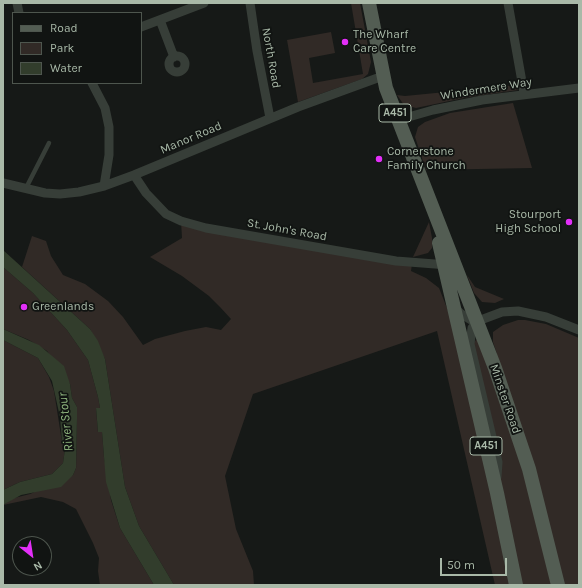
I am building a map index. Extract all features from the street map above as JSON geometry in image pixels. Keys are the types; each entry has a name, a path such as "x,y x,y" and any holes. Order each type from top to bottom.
{"main road":[{"name":"Minster Road","path":"369,3 383,76 398,120 436,219 445,235 455,308 497,493 516,585"},
{"name":"Minster Road","path":"450,265 478,321 529,469 558,585"}],"street":[{"path":"142,27 204,3"},
{"name":"North Road","path":"250,3 257,51 270,118"},
{"path":"508,3 524,93"},
{"path":"160,20 174,57"},
{"name":"Manor Road","path":"3,183 60,194 80,192 104,186 270,118 383,76"},
{"path":"93,84 105,108 109,127 109,155 104,186"},
{"name":"Windermere Way","path":"398,120 456,104 524,93 579,88"},
{"name":"St. John's Road","path":"134,175 146,193 166,214 181,221 206,228 396,261 450,265"},
{"path":"455,308 465,317 478,321"},
{"path":"497,493 498,462 470,344 472,328 478,321 502,312 518,311 546,317 579,330"}],"lane":[{"path":"26,188 49,143"}],"green space":[{"path":"351,3 360,3 371,62 368,74 362,79 298,102 287,40 331,32 335,53 309,58 313,83 363,74"},
{"path":"517,85 518,90 464,98 416,108 404,105 397,95 405,96"},
{"path":"513,103 532,168 426,170 415,137 418,127 425,122 450,113"},
{"path":"181,221 412,264 411,271 426,278 439,288 449,313 474,342 477,339 497,354 493,342 493,332 503,325 518,320 546,324 579,338 579,585 495,585 437,331 253,394 225,476 236,529 253,571 254,585 174,585 139,526 125,487 105,359 90,329 22,267 32,236 46,241 51,256 63,275 85,284 108,301 123,317 143,345 155,339 185,331 206,327 221,330 231,319 220,307 209,296 182,276 150,257 182,238"},
{"path":"429,222 432,248 428,253 413,257"},
{"path":"3,267 33,293 67,330 88,360 100,408 96,409 98,432 102,432 104,457 111,500 120,528 154,585 100,585 98,571 99,558 93,543 76,509 63,502 41,497 3,505 14,498 30,494 73,475 76,468 77,407 72,398 70,384 47,351 29,340 3,329"},
{"path":"467,275 475,287 504,299 495,303 482,302 474,293"},
{"path":"3,340 38,358 49,377 54,391 62,442 65,449 63,463 52,474 20,482 3,490"}],"water":[{"path":"3,250 90,329 98,341 105,359 125,487 139,526 174,585 154,585 120,528 106,482 102,432 98,432 96,408 100,408 88,360 67,330 33,293 3,267"},
{"name":"River Stour","path":"3,329 39,345 64,366 70,384 72,398 77,407 77,419 76,468 73,475 61,487 21,495 3,505 3,490 20,482 52,474 63,463 65,449 62,442 60,417 52,381 38,358 3,340"}],"place":[{"name":"The Wharf Care Centre","path":"345,42"},
{"name":"Cornerstone Family Church","path":"379,159"},
{"name":"Stourport High School","path":"569,222"},
{"name":"Greenlands","path":"24,307"}]}
